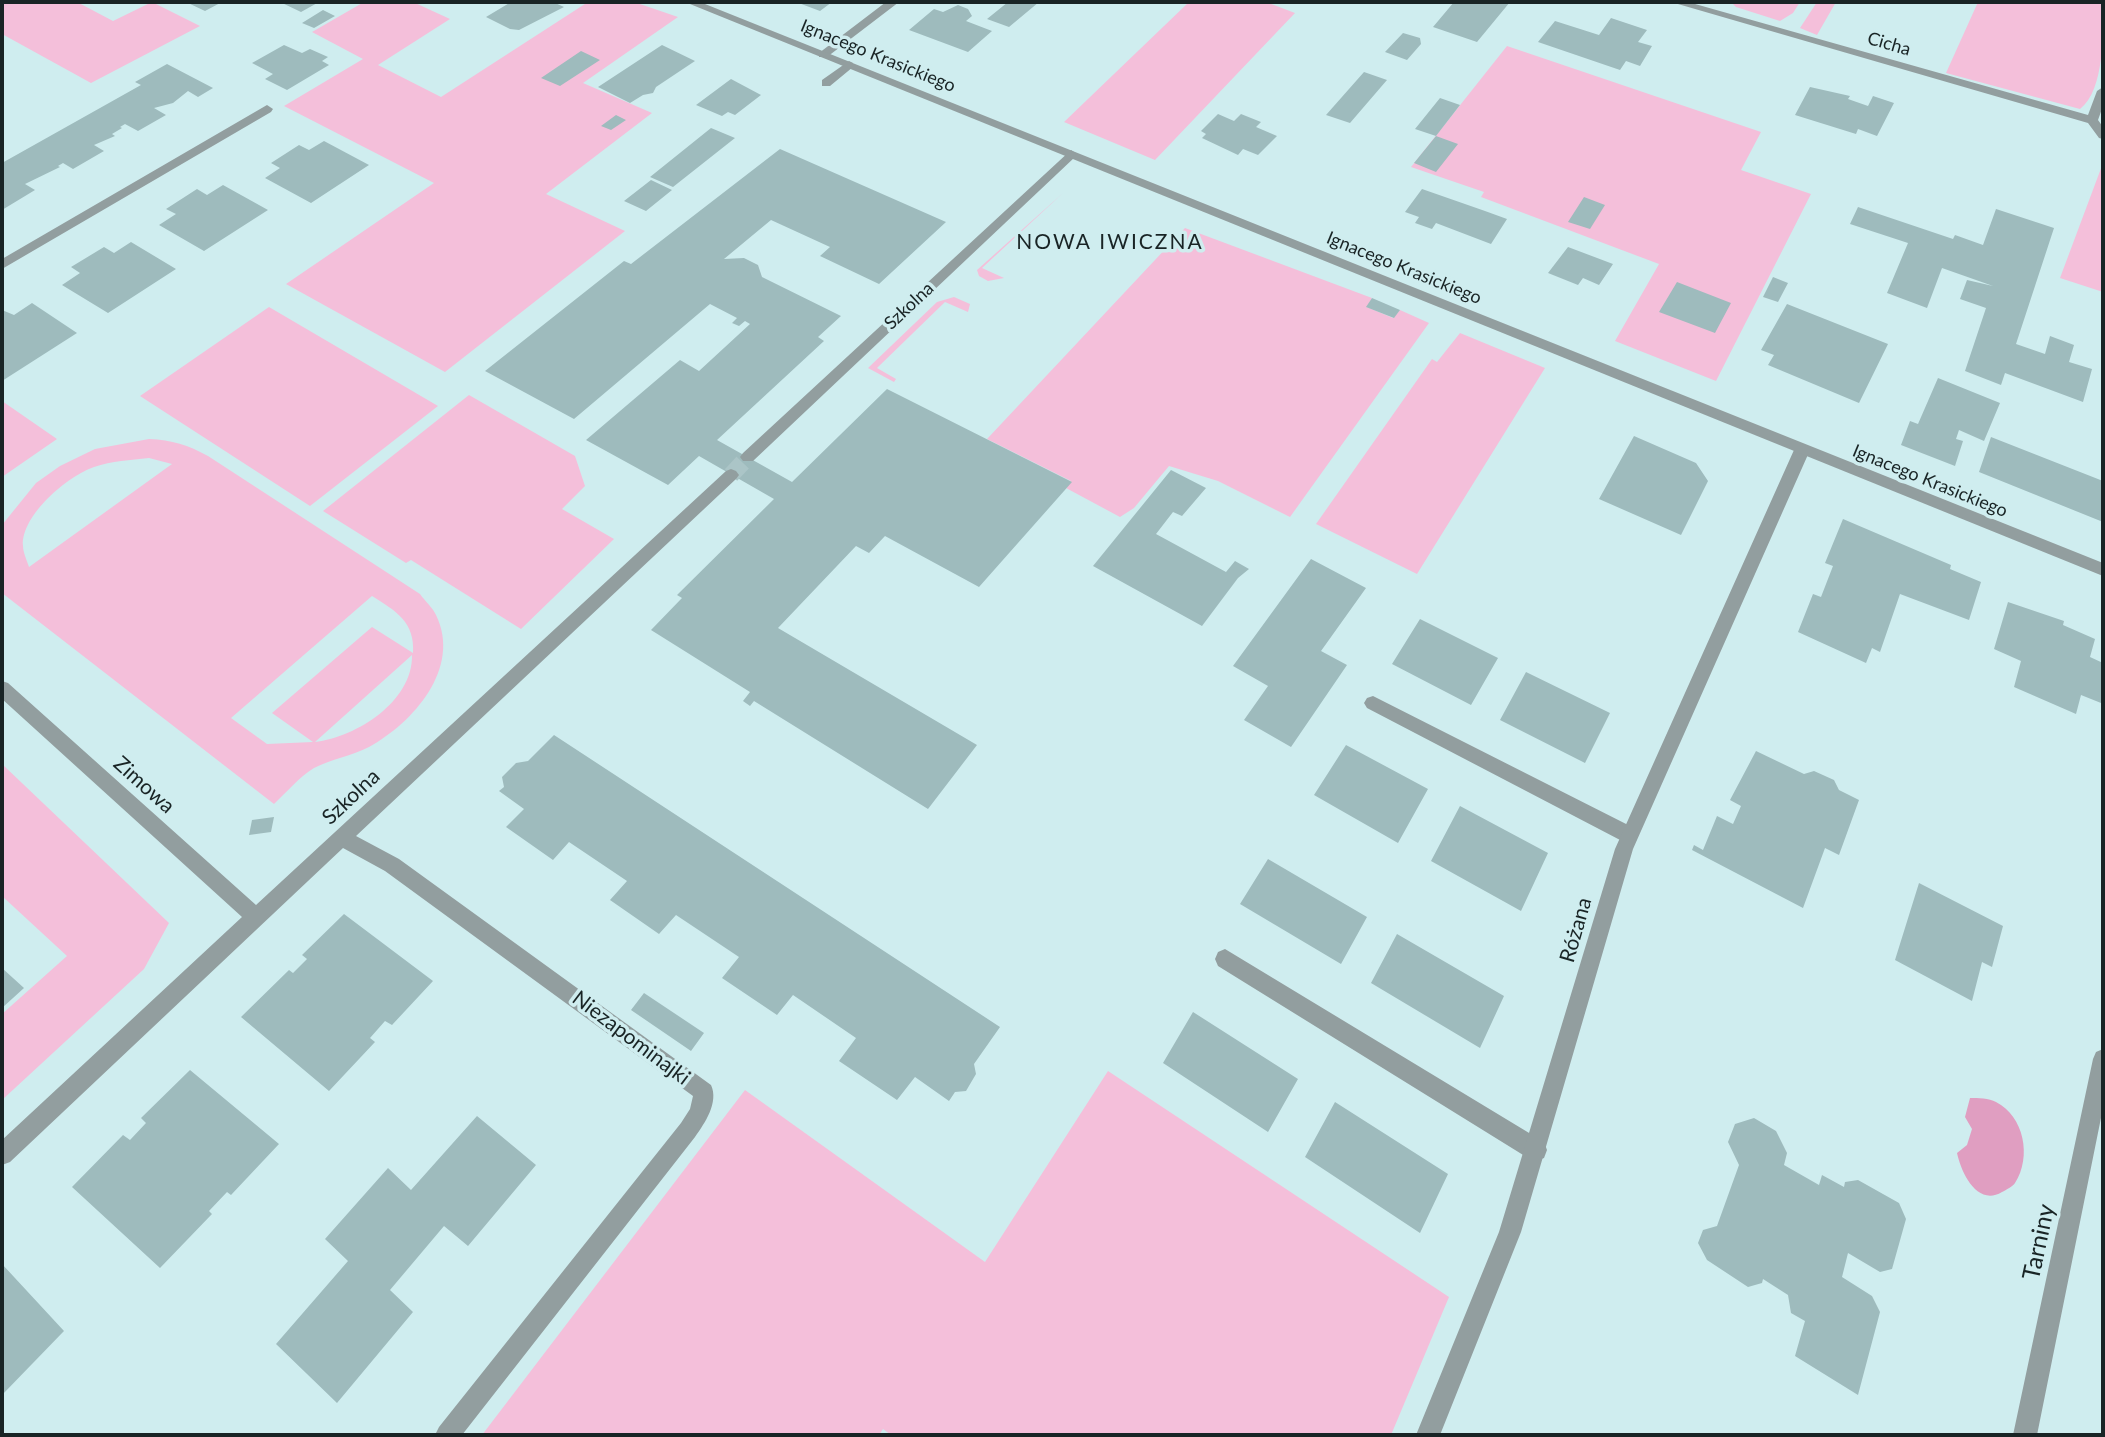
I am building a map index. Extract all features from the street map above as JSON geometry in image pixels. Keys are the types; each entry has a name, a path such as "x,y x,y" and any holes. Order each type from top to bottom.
{"street":[{"name":"Ignacego Krasickiego","path":"691,2 2103,570"},
{"path":"823,55 893,2"},
{"name":"Cicha","path":"1677,2 2092,121"},
{"path":"826,83 849,65"},
{"path":"2103,92 2092,121 2103,135"},
{"path":"2,265 267,109"},
{"name":"Szkolna","path":"748,457 1071,154"},
{"name":"Różana","path":"1428,1435 1510,1232 1629,835 1802,450"},
{"name":"Szkolna","path":"2,1154 731,475"},
{"name":"Zimowa","path":"2,688 256,917"},
{"path":"1373,704 1629,835"},
{"name":"Niezapominajki","path":"341,837 403,872 704,1092 699,1113 688,1130 447,1435"},
{"path":"1225,959 1536,1150"},
{"name":"Tarniny","path":"2025,1435 2103,1059"}],"shaded area":[{"path":"2,2 77,2 113,21 152,2 200,26 91,83 2,34"},
{"path":"364,2 413,2 450,19 378,65 441,97 588,2 634,2 678,17 583,83 652,113 546,194 625,231 445,372 286,284 434,183 284,106 363,59 312,32"},
{"path":"1189,2 1266,2 1295,13 1155,160 1064,122"},
{"path":"1731,2 1800,2 1793,13 1780,21 1736,7"},
{"path":"1817,2 1836,2 1817,35 1800,28"},
{"path":"1978,2 2103,2 2098,75 2088,100 2080,109 1946,73"},
{"path":"1507,46 1761,132 1741,170 1811,194 1716,381 1615,341 1659,264 1481,197 1484,192 1411,167"},
{"path":"2103,163 2103,292 2060,278"},
{"path":"1063,193 982,268 1004,278 988,281 979,276 977,270"},
{"path":"1185,228 1372,298 1367,307 1393,318 1400,310 1429,323 1290,517 1218,481 1169,466 1134,508 1120,517 1066,488 1071,481 987,439"},
{"path":"954,297 970,304 968,312 945,302 877,368 896,379 894,382 868,368 937,302"},
{"path":"269,307 438,406 310,506 140,396"},
{"path":"1460,333 1545,368 1417,574 1316,524 1432,359 1437,362"},
{"path":"469,395 575,456 585,486 562,509 614,539 521,629 411,560 406,563 323,511"},
{"path":"2,401 57,439 2,477"},
{"path":"149,439 173,442 194,449 420,594 436,615 442,635 443,655 429,692 416,709 386,737 369,747 309,771 274,804 2,593 2,525 36,483 60,466 95,449","holes":["149,458 172,464 29,567 23,548 24,534 48,498 72,479 94,467","372,596 396,612 407,625 413,642 413,653 372,627 272,713 313,742 267,744 231,718","412,655 410,672 403,687 380,714 348,733 315,742"]},
{"path":"2,764 169,923 144,969 2,1100 2,1014 67,956 2,896"},
{"path":"1108,1071 1449,1297 1391,1435 891,1435 883,1429 879,1435 482,1435 745,1090 985,1262"},
{"path":"1970,1098 1983,1098 2006,1108 2019,1127 2022,1138 2023,1161 2015,1183 1993,1195 1978,1191 1966,1178 1957,1153 1967,1145 1972,1129 1965,1117"}],"building":[{"path":"186,2 222,2 205,11"},
{"path":"280,2 319,2 301,12"},
{"path":"511,2 553,2 564,7 519,30 510,29 486,17"},
{"path":"796,2 832,2 820,11"},
{"path":"1008,2 1039,2 1009,27 987,19"},
{"path":"1454,2 1510,2 1477,42 1433,27"},
{"path":"958,5 968,9 972,16 966,21 992,31 968,52 909,30 934,9 943,12"},
{"path":"323,10 335,16 314,28 302,23"},
{"path":"1611,18 1647,30 1638,42 1652,46 1640,66 1626,61 1620,70 1538,42 1555,21 1599,35"},
{"path":"1403,33 1420,38 1421,44 1407,60 1385,52"},
{"path":"284,45 302,53 310,49 328,57 322,61 329,65 287,90 265,79 273,74 252,63"},
{"path":"662,45 695,61 656,87 653,93 643,95 630,103 598,87"},
{"path":"581,51 600,60 560,86 541,78"},
{"path":"167,64 213,88 198,97 188,91 173,103 154,108 166,115 138,131 125,124 112,134 115,136 94,145 104,151 73,169 63,163 25,184 35,190 2,210 2,163 141,85 135,82"},
{"path":"1364,72 1387,80 1350,123 1326,115"},
{"path":"731,79 761,95 735,115 728,112 722,116 696,105"},
{"path":"1810,87 1850,96 1848,99 1868,106 1873,96 1894,103 1877,136 1858,129 1856,134 1795,115"},
{"path":"1440,98 1460,105 1436,136 1415,129"},
{"path":"1218,114 1234,121 1241,114 1261,122 1256,127 1277,136 1258,155 1243,149 1238,155 1202,138 1206,134 1201,131"},
{"path":"616,115 626,120 611,130 601,126"},
{"path":"711,128 735,138 673,187 650,177"},
{"path":"1436,136 1458,144 1436,172 1414,163"},
{"path":"324,141 369,165 311,203 265,178 280,168 271,163 299,145 309,150"},
{"path":"780,149 946,222 879,284 820,256 830,247 771,220 724,259 744,258 758,265 762,277 841,316 818,337 824,341 717,440 792,482 887,389 1072,482 979,587 885,536 869,553 856,546 778,628 977,745 928,809 754,701 750,706 743,701 750,692 651,630 682,598 677,595 774,499 699,456 668,485 586,440 680,360 699,371 750,324 745,321 739,326 732,323 737,318 710,304 574,419 485,371 624,261 631,264"},
{"path":"651,180 672,190 646,211 624,201"},
{"path":"223,185 268,210 204,251 159,225 176,214 166,209 197,189 207,195"},
{"path":"1422,189 1507,219 1491,244 1436,223 1432,229 1415,223 1419,217 1405,212"},
{"path":"1584,197 1605,205 1590,229 1568,222"},
{"path":"1858,207 1953,239 1955,235 1983,245 1996,209 2054,228 2016,344 2045,354 2050,336 2074,345 2069,362 2092,369 2083,402 2005,373 2001,385 1965,371 1986,308 1960,299 1967,280 1993,286 1942,268 1927,308 1887,293 1908,243 1850,224"},
{"path":"131,242 176,269 108,313 62,285 80,273 71,267 104,247 114,253"},
{"path":"1568,247 1613,264 1599,285 1583,278 1578,285 1548,273"},
{"path":"1773,277 1788,283 1778,302 1763,297"},
{"path":"1677,282 1731,303 1715,333 1659,312"},
{"path":"1372,298 1400,310 1394,318 1366,307"},
{"path":"32,303 77,333 2,381 2,310 14,315"},
{"path":"1787,304 1888,344 1859,403 1768,365 1774,355 1761,350"},
{"path":"1938,378 2000,403 1984,441 1959,430 1956,439 1963,441 1955,466 1901,445 1910,421 1918,424"},
{"path":"1634,436 1696,463 1708,481 1681,535 1599,499"},
{"path":"1991,437 2103,481 2103,522 1979,472"},
{"path":"1171,470 1206,488 1182,516 1173,512 1156,534 1226,572 1235,561 1249,569 1238,578 1202,626 1093,566"},
{"path":"1843,519 1951,565 1950,569 1981,582 1969,620 1900,594 1880,652 1872,648 1866,663 1798,632 1813,594 1821,597 1833,566 1825,563"},
{"path":"1311,559 1366,588 1321,651 1347,665 1291,747 1244,720 1268,686 1233,666"},
{"path":"2008,602 2064,621 2063,625 2095,639 2090,657 2103,663 2101,703 2081,695 2076,714 2014,687 2021,661 1994,649"},
{"path":"1420,619 1498,658 1471,705 1392,664"},
{"path":"1526,672 1610,713 1585,763 1500,720"},
{"path":"554,735 1000,1027 974,1064 976,1074 966,1091 955,1092 949,1101 915,1077 897,1100 839,1061 856,1038 793,995 777,1015 722,978 739,957 676,915 659,934 610,900 627,881 569,842 553,860 506,827 524,809 499,791 504,787 502,777 516,763 528,761"},
{"path":"1346,745 1428,789 1398,843 1314,795"},
{"path":"1756,751 1804,774 1814,771 1834,780 1839,790 1859,800 1839,855 1825,848 1803,908 1692,850 1694,845 1703,850 1717,816 1733,824 1741,806 1730,800"},
{"path":"1460,806 1548,853 1521,911 1431,861"},
{"path":"274,817 271,832 249,835 252,820"},
{"path":"1268,859 1367,917 1341,964 1240,904"},
{"path":"1919,883 2003,926 1992,967 1982,962 1972,1001 1895,960"},
{"path":"344,914 433,981 392,1025 385,1021 370,1038 375,1042 329,1091 241,1017 289,970 293,973 307,959 302,955"},
{"path":"1397,934 1504,996 1480,1048 1371,983"},
{"path":"2,968 24,988 2,1008"},
{"path":"644,993 704,1033 691,1051 631,1010"},
{"path":"1193,1012 1298,1079 1268,1132 1163,1063"},
{"path":"190,1070 279,1144 231,1195 227,1192 209,1211 212,1214 160,1268 72,1187 123,1135 130,1140 146,1123 141,1118"},
{"path":"1335,1102 1448,1174 1420,1233 1305,1157"},
{"path":"477,1116 536,1165 468,1246 444,1226 390,1290 413,1312 337,1403 276,1344 348,1261 325,1239 388,1168 411,1190"},
{"path":"1754,1118 1776,1131 1787,1153 1784,1165 1819,1185 1822,1175 1844,1187 1845,1182 1858,1180 1899,1203 1906,1219 1892,1269 1880,1272 1848,1253 1842,1277 1872,1296 1880,1312 1858,1395 1795,1356 1805,1321 1791,1313 1788,1295 1763,1279 1762,1283 1748,1287 1707,1260 1698,1243 1703,1230 1717,1226 1739,1165 1728,1142 1735,1124"},
{"path":"2,1264 64,1331 2,1395"}],"tunnel":[{"path":"731,475 748,457"}],"district":[{"name":"NOWA IWICZNA","path":"1110,242"}]}
